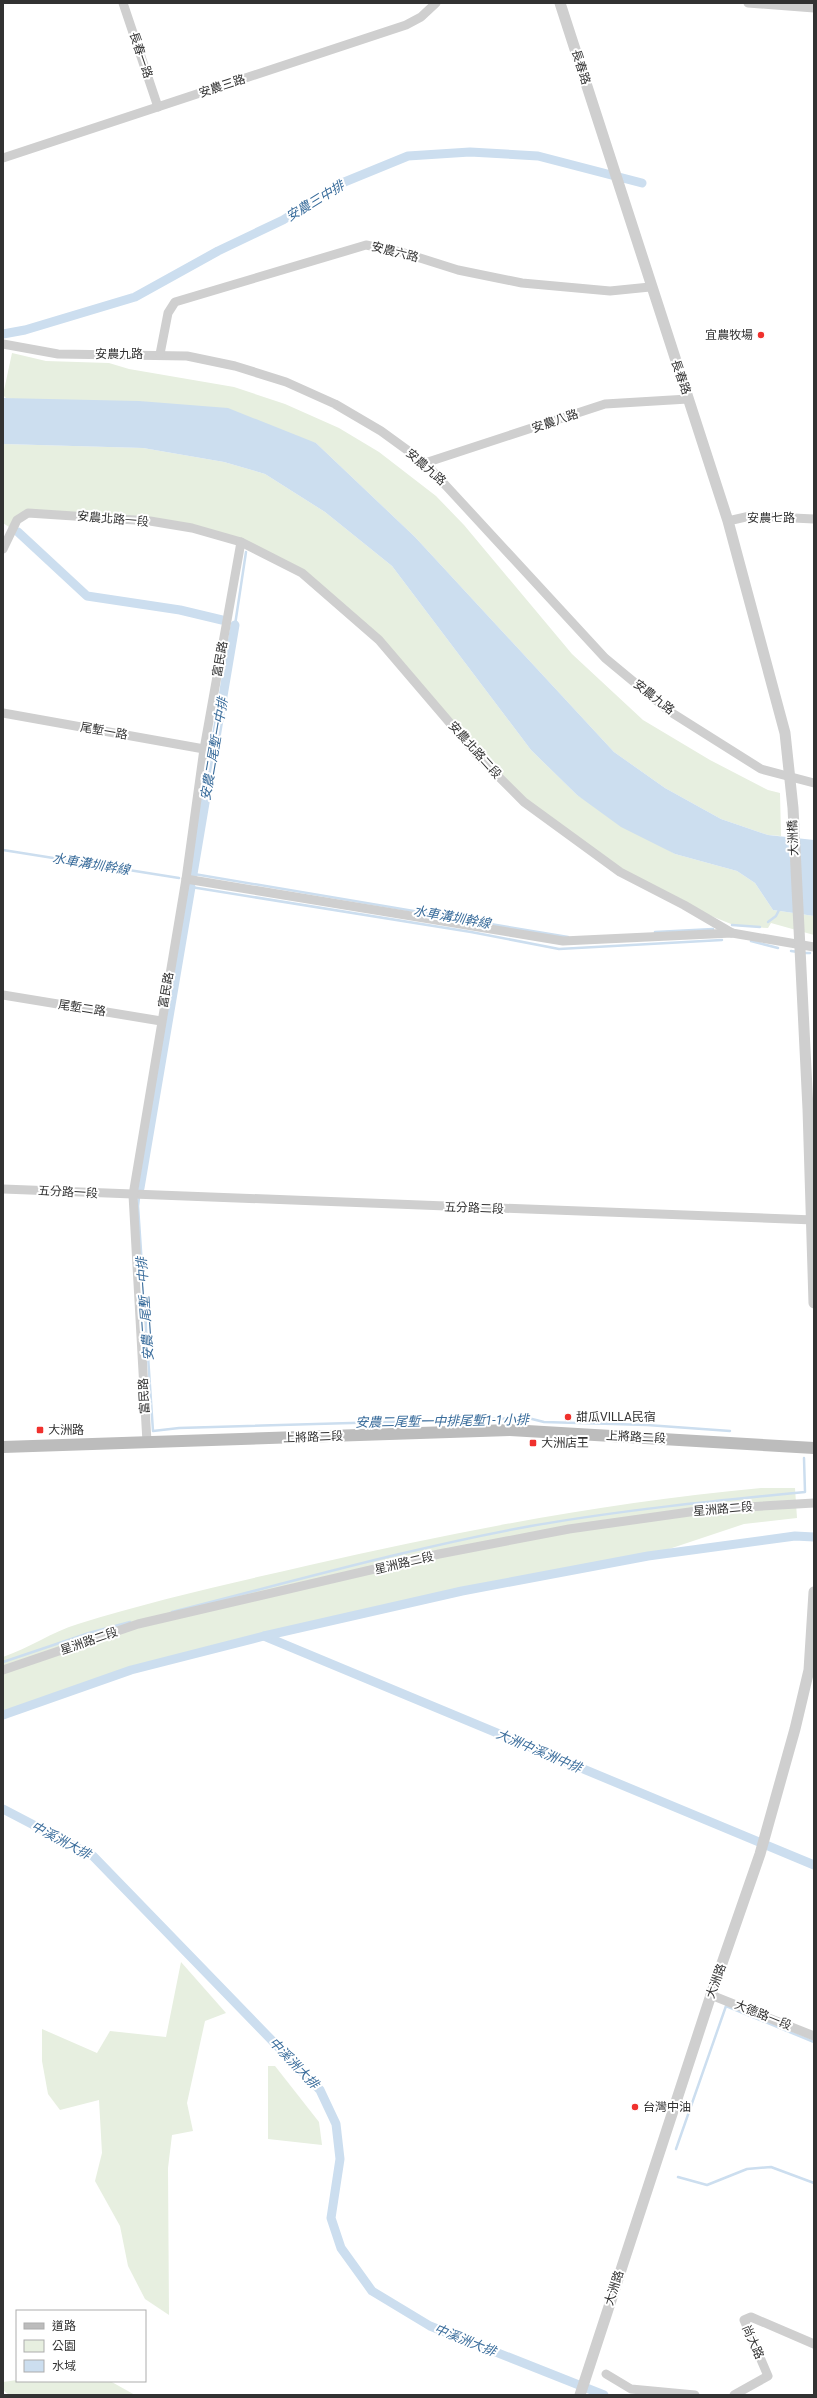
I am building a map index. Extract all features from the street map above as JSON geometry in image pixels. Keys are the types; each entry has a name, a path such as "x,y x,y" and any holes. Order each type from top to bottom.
{"main road":[{"name":"上將路二段","path":"3,1447 510,1430 814,1448"}],"street":[{"name":"長春一路","path":"123,3 158,107"},
{"name":"安農三路","path":"3,158 406,25 421,17 436,3"},
{"name":"長春路","path":"560,3 650,287 728,521 741,574"},
{"path":"748,3 814,8"},
{"name":"安農六路","path":"160,354 168,313 175,302 366,245 401,252 458,270 522,283 610,291 650,287"},
{"name":"安農九路","path":"3,344 58,354 160,354 187,356 235,366 286,382 335,404 381,431 425,463 604,658 669,710 760,769 814,783"},
{"name":"安農八路","path":"425,463 605,404 688,399"},
{"name":"安農北路一段","path":"3,549 17,520 28,513 150,521 192,528 241,542"},
{"name":"安農七路","path":"728,521 750,516 814,519"},
{"name":"富民路","path":"147,1442 133,1195 186,879 204,749 241,542"},
{"name":"安農北路二段","path":"241,542 302,572 380,640 479,757 524,802 620,872 684,904 732,933"},
{"name":"大洲橋","path":"741,574 784,733 793,808 812,1220"},
{"name":"尾塹一路","path":"3,713 204,749"},
{"path":"186,879 563,941 732,933 814,948"},
{"name":"尾塹二路","path":"3,995 161,1021"},
{"name":"五分路一段","path":"3,1189 133,1195"},
{"name":"五分路二段","path":"133,1195 812,1220"},
{"path":"812,1220 814,1303"},
{"name":"星洲路二段","path":"3,1670 138,1624 439,1554 569,1529 711,1509 814,1503"},
{"name":"大洲路","path":"580,2395 711,1995 760,1854 795,1729 809,1670 814,1592"},
{"name":"大德路一段","path":"711,1995 814,2036"},
{"name":"尚大路","path":"734,2395 768,2376 744,2320 751,2318 814,2344"},
{"path":"606,2374 631,2389 694,2395"}],"green space":[{"path":"12,353 46,361 109,363 129,369 234,387 285,404 339,428 379,452 436,496 464,525 572,654 643,720 710,760 768,790 780,793 781,836 768,835 721,819 665,788 614,752 415,537 316,443 6,398 3,395"},
{"path":"3,444 143,448 224,462 265,474 325,512 392,566 531,750 577,795 675,854 737,871 755,883 773,910 814,916 814,935 771,923 768,928 736,926 684,905 620,872 524,802 379,640 302,572 241,542 192,528 28,513 12,529 3,523"},
{"path":"761,1488 795,1488 797,1518 744,1524 648,1556 462,1591 264,1636 131,1670 3,1715 3,1657 68,1627 107,1615 252,1578 478,1529 647,1501"},
{"path":"181,1962 226,2013 205,2021 187,2103 193,2131 172,2135 168,2168 169,2315 145,2299 128,2266 120,2226 95,2181 102,2153 99,2100 60,2110 48,2094 42,2061 42,2029 97,2053 110,2031 166,2037"},
{"path":"268,2066 275,2066 319,2122 322,2145 268,2139"},
{"path":"16,2380 16,2382 112,2382 135,2395 9,2395 3,2390 3,2382"}],"water":[{"path":"3,398 139,401 228,408 316,443 415,537 614,752 665,788 721,819 768,835 814,840 814,916 773,910 755,883 737,871 675,854 621,827 577,795 531,750 392,566 325,512 265,474 224,462 143,448 3,444"}],"waterway":[{"name":"安農三中排","path":"3,334 25,330 135,297 218,251 283,220 342,183 408,156 470,152 538,156 642,183"},
{"name":"安農二尾塹一中排","path":"18,532 87,596 180,610 222,620"},
{"path":"235,625 246,552"},
{"name":"安農二尾塹一中排","path":"193,874 235,625"},
{"name":"水車溝圳幹線","path":"3,850 179,878"},
{"name":"水車溝圳幹線","path":"194,874 568,937"},
{"path":"191,887 471,932 559,949 722,940"},
{"path":"140,1188 191,887"},
{"name":"水車溝圳幹線","path":"768,922 776,916 779,910"},
{"name":"水車溝圳幹線","path":"732,925 760,927"},
{"name":"水車溝圳幹線","path":"655,932 713,929"},
{"path":"751,941 778,948"},
{"path":"791,951 798,952"},
{"path":"803,953 810,953"},
{"name":"安農二尾塹一中排尾塹1-1小排","path":"140,1188 138,1206 153,1431 179,1428 528,1418 544,1422 647,1425 730,1431"},
{"path":"172,1612 441,1544 531,1526 565,1520 702,1502 805,1492 804,1458"},
{"path":"3,1715 131,1670 264,1636 462,1591 648,1556 795,1536 814,1537"},
{"path":"3,1662 89,1633 130,1622"},
{"name":"大洲中溪洲中排","path":"264,1636 814,1865"},
{"name":"中溪洲大排","path":"3,1809 93,1856 320,2090 336,2124 340,2159 331,2218 341,2248 372,2291 430,2326 604,2395"},
{"path":"676,2149 726,2006 814,2042"},
{"path":"678,2177 707,2185 747,2169 771,2167 814,2183"}],"place":[{"name":"宜農牧場","path":"761,335"},
{"name":"甜瓜VILLA民宿","path":"568,1417"},
{"name":"大洲路","path":"40,1430"},
{"name":"大洲店王","path":"533,1443"},
{"name":"台灣中油","path":"635,2107"}]}
